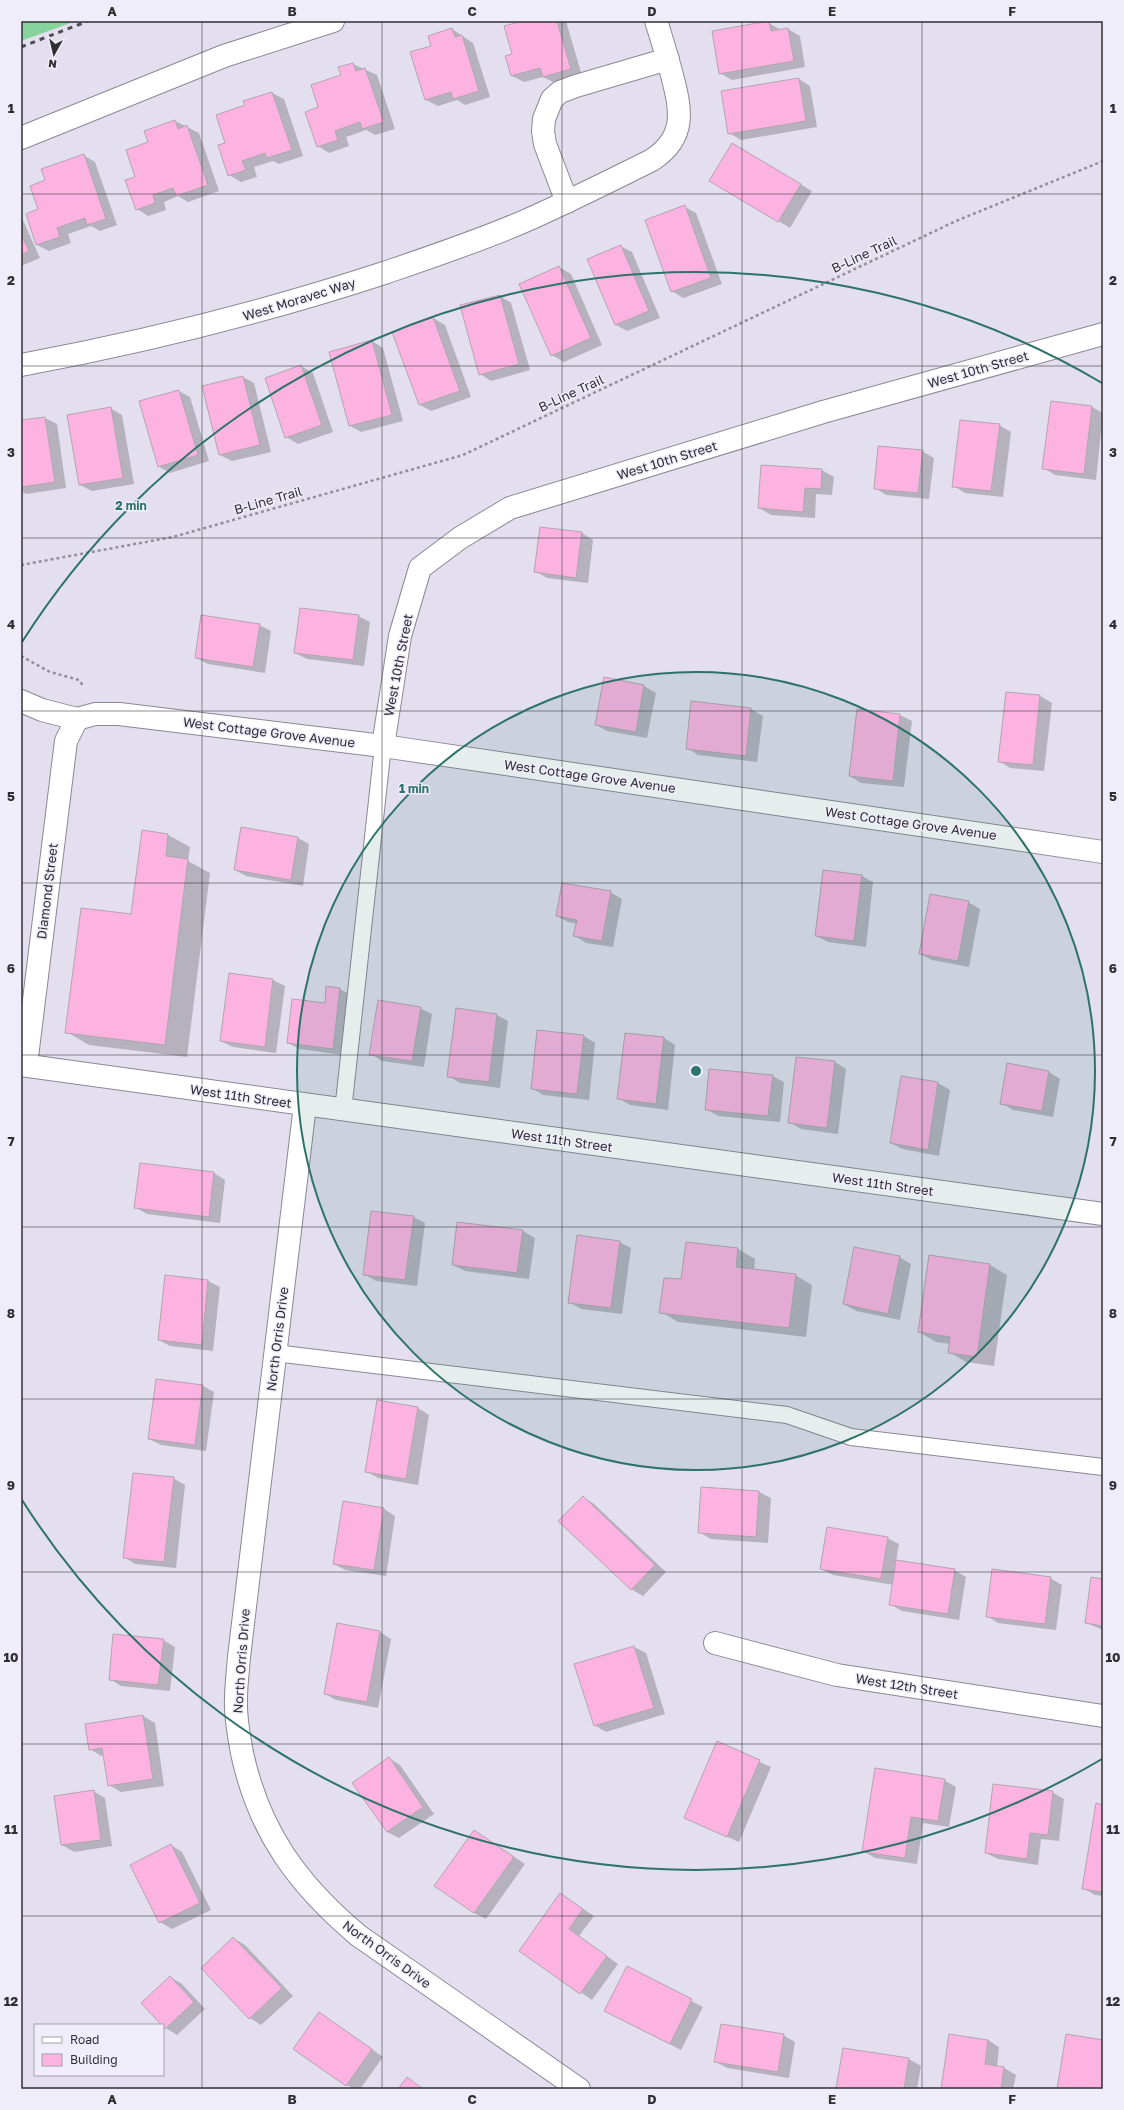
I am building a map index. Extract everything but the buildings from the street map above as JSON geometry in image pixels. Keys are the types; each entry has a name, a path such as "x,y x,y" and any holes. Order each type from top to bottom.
{"street":[{"path":"21,138 224,56 333,21"},
{"name":"West Moravec Way","path":"21,365 93,352 197,328 323,293 445,252 524,222 652,160 662,153 669,144 678,124 680,107 668,59 656,21"},
{"path":"567,202 545,144 543,131 544,118 552,100 560,92 576,86 668,59"},
{"name":"West 10th Street","path":"383,746 400,636 420,568 460,538 510,508 823,412 1103,334"},
{"path":"21,701 42,710 77,719"},
{"name":"West Cottage Grove Avenue","path":"77,719 96,714 119,714 383,746 1103,852"},
{"name":"Diamond Street","path":"23,1065 66,741 77,719"},
{"name":"West 11th Street","path":"23,1065 1103,1214"},
{"name":"North Orris Drive","path":"305,1105 239,1657 236,1700 238,1733 246,1770 257,1803 271,1835 290,1866 330,1912 359,1936 579,2089"},
{"name":"West 12th Street","path":"714,1644 837,1675 1103,1716"}],"lane":[{"path":"343,1110 383,746"},
{"path":"275,1353 787,1415 851,1436 1103,1467"}],"path":[{"name":"B-Line Trail","path":"21,565 173,537 463,455 956,221 1103,161"},
{"path":"21,656 50,672 79,680 103,714"}],"green space":[{"path":"21,21 76,21 21,41"}],"railway":[{"path":"21,47 88,21"}]}
